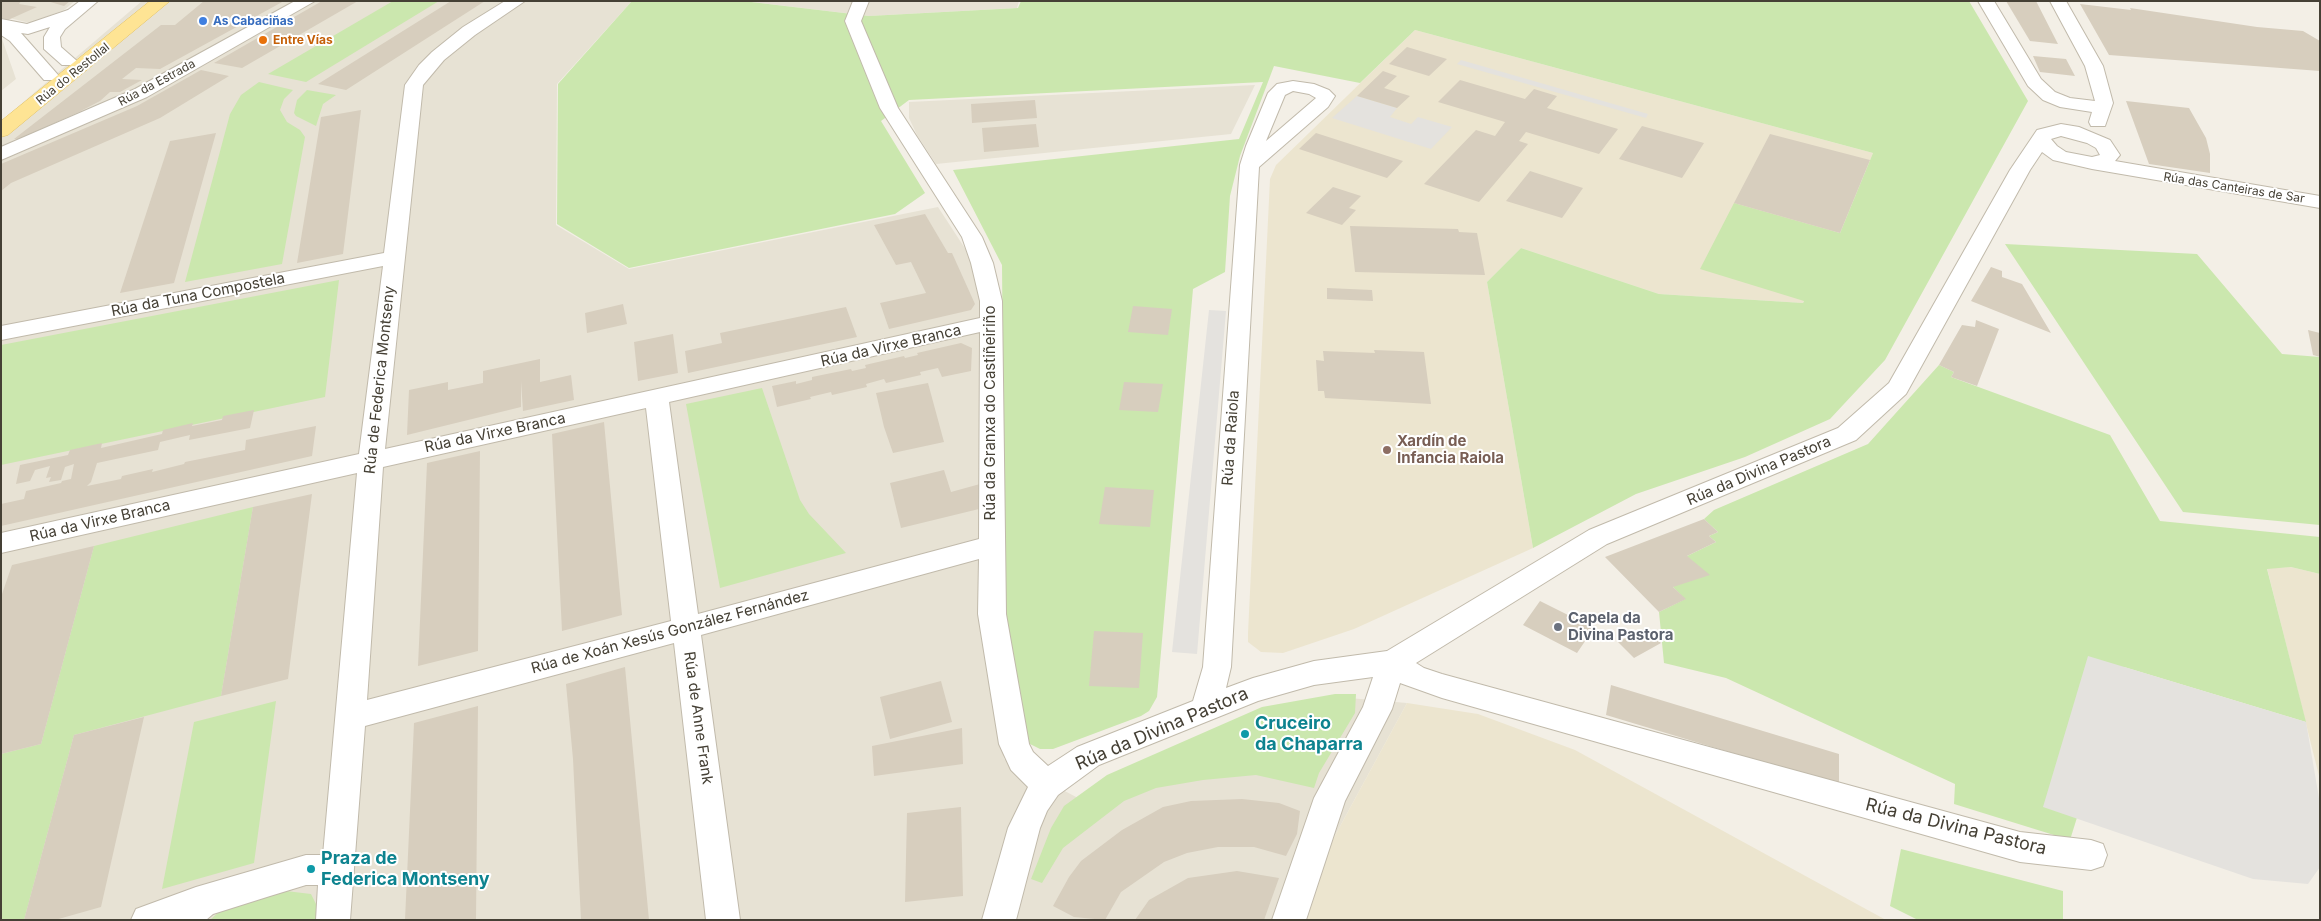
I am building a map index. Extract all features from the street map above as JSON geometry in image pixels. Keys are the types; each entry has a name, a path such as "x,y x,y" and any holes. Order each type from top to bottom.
{"main road":[{"name":"Rúa do Restollal","path":"1,113 68,61 142,9 161,1"},
{"name":"Rúa do Restollal","path":"1,131 142,9"}],"street":[{"name":"Rúa do Restollal","path":"68,61 53,49 52,37 59,26 90,1"},
{"name":"Rúa do Restollal","path":"142,9 166,1"},
{"name":"Rúa da Estrada","path":"1,154 141,93 307,1"},
{"name":"Rúa de Federica Montseny","path":"321,875 344,808 372,460 414,84 424,69 438,56 469,32 517,1"},
{"name":"Rúa da Granxa do Castiñeiriño","path":"861,1 853,21 889,108 972,237 982,263 991,301 993,435 992,614 1014,744 1022,761 1047,785"},
{"path":"1986,1 2028,75 2049,96 2053,108 2049,135 2050,150 2096,156"},
{"path":"2058,1 2094,66 2100,105 2096,156"},
{"path":"1,24 28,30 76,13"},
{"path":"1,28 16,36 50,76"},
{"name":"Rúa da Raiola","path":"1205,710 1217,667 1241,272 1250,164 1255,146 1277,93 1288,86 1300,86 1326,96 1322,103 1250,164"},
{"path":"2049,96 2074,104 2100,105"},
{"path":"2049,135 2070,119 2100,105"},
{"path":"2049,135 2084,134 2096,156"},
{"name":"Rúa da Divina Pastora","path":"999,920 1024,828 1034,803 1047,785 1064,771 1088,756 1253,690 1314,673 1393,662 1598,537 1847,434 1898,388 2020,170 2049,135"},
{"path":"2020,170 2096,156"},
{"name":"Rúa das Canteiras de Sar","path":"2096,156 2149,173 2320,202"},
{"name":"Rúa da Tuna Compostela","path":"1,333 394,257"},
{"name":"Rúa da Virxe Branca","path":"1,543 990,323"},
{"name":"Rúa de Anne Frank","path":"657,398 722,920"},
{"name":"Rúa de Xoán Xesús González Fernández","path":"350,717 991,546"},
{"path":"1289,920 1330,798 1377,710 1393,662"},
{"name":"Rúa da Divina Pastora","path":"1393,662 1414,677 1442,686 2020,847 2092,855"},
{"path":"148,920 321,875 333,920"}],"shaded area":[{"path":"1,1 75,1 64,10 30,23 1,16"},
{"path":"142,1 632,1 557,84 556,225 629,269 938,207 983,276 988,614 1004,759 1078,798 1349,698 1407,703 1325,854 1307,920 1,920 1,121"},
{"path":"744,1 1019,1 1017,8 869,16"},
{"path":"1415,30 1873,153 1840,233 1832,231 1803,303 1659,294 1521,248 1487,282 1533,548 1354,629 1283,653 1261,652 1248,642 1248,633 1270,179 1276,165"},
{"path":"1,36 16,79 1,91"},
{"path":"1461,60 1648,114 1646,118 1457,64"},
{"path":"1255,85 1231,134 936,164 917,135 909,118 909,102"},
{"path":"1357,96 1397,108 1390,117 1411,124 1418,117 1452,127 1431,149 1332,118"},
{"path":"1209,310 1226,311 1197,654 1172,652"},
{"path":"2291,567 2320,574 2320,780 2267,568"},
{"path":"2088,656 2306,722 2320,804 2320,867 2308,884 2253,879 2043,807"},
{"path":"1407,703 1478,714 1575,750 1886,920 1307,920 1325,854"}],"green space":[{"path":"393,1 439,1 306,82 268,74"},
{"path":"632,1 743,1 869,16 1018,8 1021,1 1969,1 2028,101 1885,360 1830,419 1745,457 1636,494 1533,548 1487,282 1521,248 1659,294 1803,303 1804,301 1700,269 1734,203 1840,233 1873,153 1415,30 1360,83 1274,66 1240,156 1230,196 1225,272 1193,289 1157,697 1149,711 1141,716 1053,749 1040,749 1030,744 1025,737 1005,611 1002,265 953,170 1239,139 1263,82 909,100 881,121 925,193 895,214 629,268 557,224 558,84"},
{"path":"259,82 293,90 284,99 280,110 287,122 300,130 305,137 282,264 185,282 230,114 241,95"},
{"path":"307,90 336,95 323,104 316,126 296,116 294,113 297,100"},
{"path":"2005,244 2197,254 2282,354 2320,357 2320,525 2183,512"},
{"path":"339,280 325,397 1,465 1,345"},
{"path":"1939,365 1954,372 1951,377 2110,435 2160,521 2320,537 2320,574 2291,567 2267,569 2306,722 2124,667 2070,840 1954,804 1955,784 1726,678 1664,663 1659,612 1685,599 1673,587 1687,556 1716,542 1709,536 1718,532 1704,519 1714,510 1868,444"},
{"path":"762,388 800,500 809,514 846,553 720,588 686,404"},
{"path":"253,507 221,696 74,735 24,920 1,920 1,754 41,744 94,546"},
{"path":"1335,694 1356,694 1355,713 1319,773 1314,788 1256,775 1203,780 1156,788 1124,801 1063,848 1042,883 1031,879 1051,828 1064,806 1107,775 1262,707"},
{"path":"276,701 254,863 162,889 194,722"},
{"path":"1901,849 2063,891 2063,920 1918,920 1890,906"},
{"path":"286,891 311,894 320,912 320,920 210,920 221,910"}],"building":[{"path":"1,1 21,1 19,4 37,7 8,20 1,18"},
{"path":"47,1 70,1 64,6"},
{"path":"204,1 284,1 160,69 136,68 122,79 142,80 120,92 110,92 100,101 79,112 19,139 14,139 161,25 175,25"},
{"path":"322,1 358,1 242,68 214,63"},
{"path":"451,1 485,1 346,90 318,84"},
{"path":"2006,1 2036,1 2058,44 2030,41"},
{"path":"2080,4 2131,10 2130,8 2257,27 2303,31 2320,41 2320,71 2109,55"},
{"path":"1407,47 1447,59 1429,76 1389,64"},
{"path":"2033,56 2066,59 2075,76 2040,72"},
{"path":"201,70 229,76 160,118 11,183 1,191 1,164 137,106"},
{"path":"1383,71 1397,76 1384,88 1410,96 1397,108 1357,96"},
{"path":"1460,80 1525,99 1534,89 1557,96 1547,108 1618,129 1599,154 1526,132 1519,141 1528,144 1479,202 1424,184 1476,130 1495,136 1505,122 1438,102"},
{"path":"1035,100 1037,118 972,123 971,104"},
{"path":"2126,101 2189,108 2206,138 2210,154 2210,173 2149,164"},
{"path":"361,110 343,254 297,263 321,117"},
{"path":"1036,124 1039,147 984,152 982,128"},
{"path":"1642,126 1704,143 1682,178 1619,159"},
{"path":"216,133 174,283 120,293 170,141"},
{"path":"1316,133 1403,161 1387,178 1299,149"},
{"path":"1770,134 1870,160 1840,233 1734,203"},
{"path":"1530,171 1583,188 1562,218 1506,201"},
{"path":"1333,187 1361,196 1349,208 1356,210 1342,225 1306,213"},
{"path":"925,214 948,253 952,253 975,304 971,310 889,329 880,303 926,293 911,262 896,265 874,225"},
{"path":"1350,226 1458,229 1459,232 1477,233 1485,275 1355,272"},
{"path":"1991,267 2002,271 2002,277 2022,284 2051,333 1971,301"},
{"path":"1327,288 1372,290 1373,301 1327,299"},
{"path":"623,304 627,324 587,333 585,313"},
{"path":"1133,306 1172,309 1168,335 1128,332"},
{"path":"846,307 857,337 688,373 685,351 722,343 720,333"},
{"path":"1976,320 1999,329 1977,386 1951,377 1954,372 1939,365 1962,325 1975,327"},
{"path":"2308,330 2320,333 2320,357 2313,355"},
{"path":"673,334 678,373 638,381 634,342"},
{"path":"961,343 972,348 971,371 942,377 938,368 920,372 921,375 886,383 884,379 866,384 867,387 832,395 831,392 777,407 772,386 796,381 796,384 812,380 812,377 866,368 865,365 904,356 905,358 918,355 917,353"},
{"path":"1374,350 1424,352 1431,404 1325,398 1324,391 1318,391 1316,360 1324,361 1323,351 1375,353"},
{"path":"540,359 540,382 571,375 574,400 523,411 521,381 521,407 407,435 409,390 448,382 448,390 483,383 483,371"},
{"path":"1124,382 1163,384 1158,412 1119,410"},
{"path":"928,383 944,442 893,453 884,427 876,393"},
{"path":"254,410 250,428 189,440 190,435 160,442 158,450 97,463 91,482 87,486 121,479 122,476 153,469 152,472 184,464 185,462 245,450 246,440 316,426 312,456 1,526 1,504 24,499 26,491 71,479 74,464 65,467 61,480 49,482 51,477 46,478 50,466 35,470 30,481 16,484 20,465 68,455 70,450 102,443 101,448 162,434 163,430 193,423 192,426 222,420 223,416"},
{"path":"604,422 622,615 562,631 552,434"},
{"path":"480,451 478,651 418,666 427,463"},
{"path":"944,470 951,492 980,484 983,508 901,528 890,483"},
{"path":"1105,487 1154,490 1150,527 1099,524"},
{"path":"312,494 288,679 221,696 253,507"},
{"path":"1704,519 1718,532 1709,536 1716,542 1687,556 1710,575 1673,587 1686,599 1659,612 1605,557"},
{"path":"94,546 41,744 1,754 1,597 12,565"},
{"name":"Capela da Divina Pastora","path":"1540,601 1594,628 1577,653 1523,625"},
{"path":"1645,628 1661,643 1634,658 1618,642"},
{"path":"1094,631 1143,633 1139,688 1089,686"},
{"path":"625,667 649,920 581,920 573,759 566,684"},
{"path":"941,681 952,722 890,739 880,697"},
{"path":"1611,685 1839,754 1839,785 1606,715"},
{"path":"478,706 476,920 405,920 414,723"},
{"path":"144,717 101,907 55,920 24,920 74,735"},
{"path":"962,728 963,764 874,776 872,746"},
{"path":"1242,799 1279,803 1300,811 1297,834 1286,856 1254,847 1218,847 1187,853 1164,862 1121,892 1105,920 1074,917 1053,906 1069,877 1081,861 1122,830 1163,807 1191,801"},
{"path":"961,807 963,896 905,902 907,813"},
{"path":"1237,871 1279,878 1264,920 1135,920 1149,900 1188,878"}],"place":[{"name":"As Cabaciñas","path":"203,21"},
{"name":"Entre Vías","path":"263,40"},
{"name":"Xardín de Infancia Raiola","path":"1387,450"},
{"name":"Capela da Divina Pastora","path":"1558,627"},
{"name":"Cruceiro da Chaparra","path":"1245,734"},
{"name":"Praza de Federica Montseny","path":"311,869"}]}
